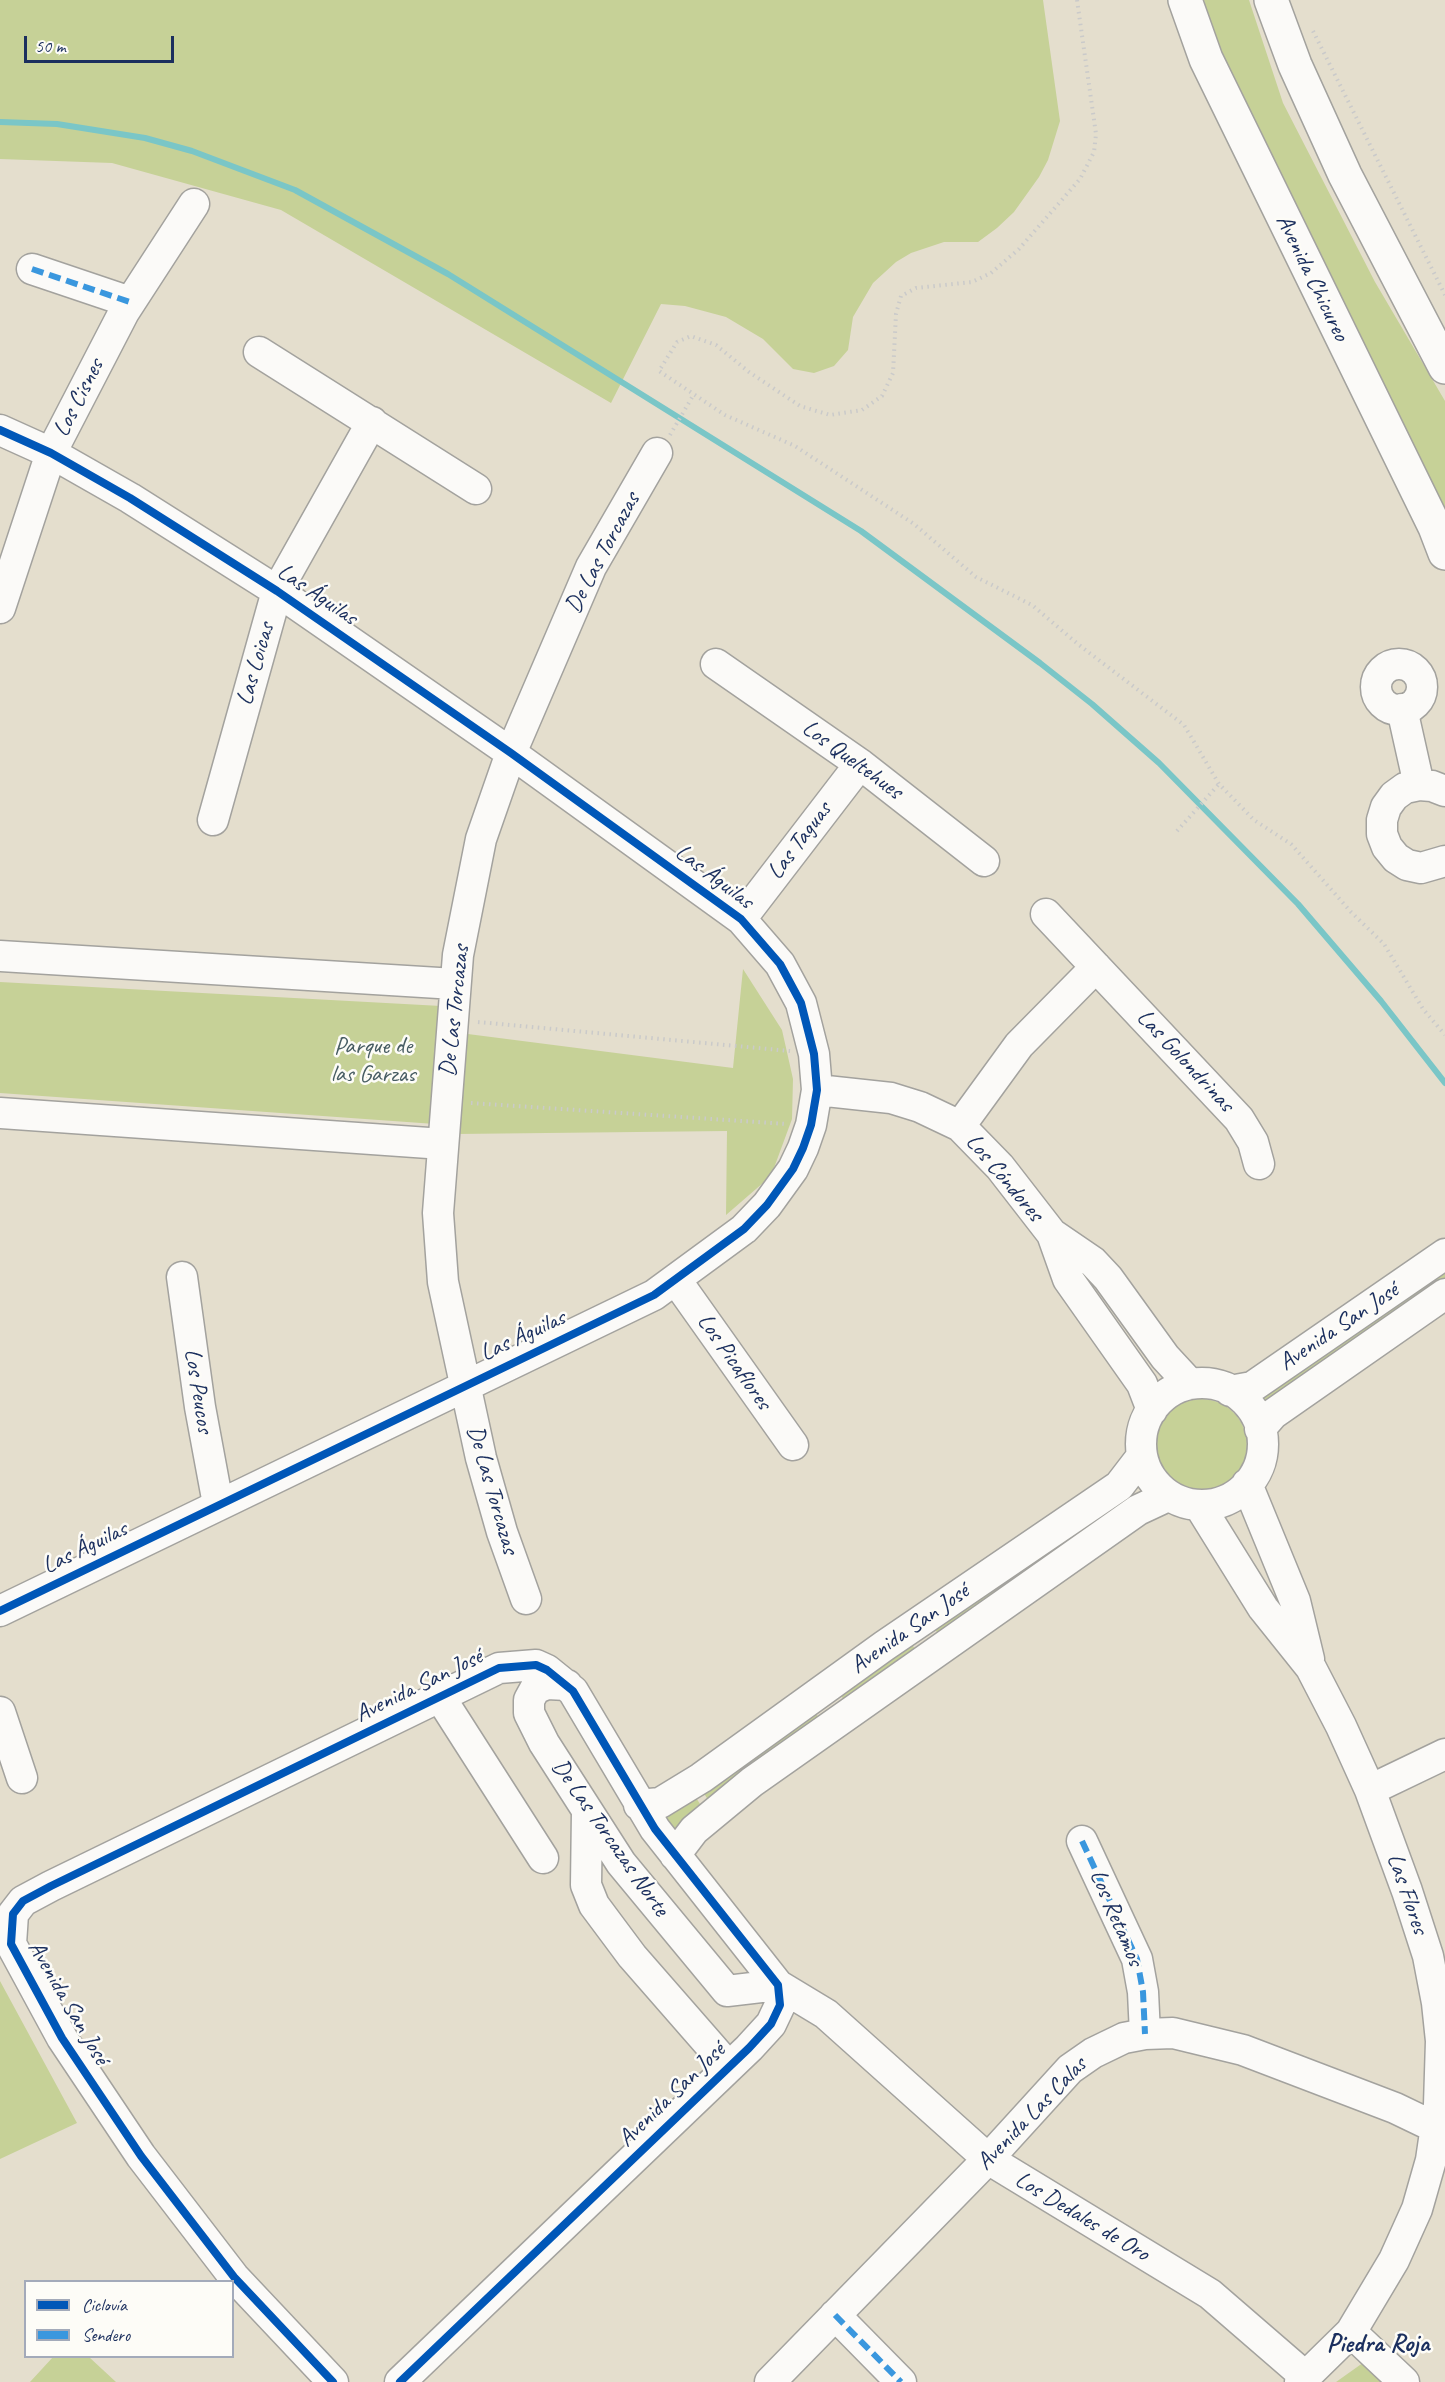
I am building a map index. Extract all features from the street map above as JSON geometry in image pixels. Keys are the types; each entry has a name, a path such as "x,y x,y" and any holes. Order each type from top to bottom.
{"main road":[{"name":"Avenida Chicureo","path":"1185,0 1206,59 1435,527 1445,554"},
{"path":"1271,0 1295,65 1345,175 1445,367"}],"street":[{"name":"Los Cisnes","path":"0,608 51,453 130,302 194,204"},
{"path":"32,269 130,302"},
{"path":"259,352 476,489"},
{"name":"Las Loicas","path":"213,820 277,591 372,422"},
{"name":"Las Águilas","path":"0,430 51,453 130,498 277,591 511,753 741,919 780,964 793,985 808,1024 814,1054 817,1090 812,1125 793,1169 767,1205 744,1229 654,1295 0,1611"},
{"name":"De Las Torcazas","path":"526,1599 502,1532 464,1386 443,1282 438,1213 458,955 481,839 511,753 591,567 657,453"},
{"name":"Los Queltehues","path":"716,664 860,764 984,861"},
{"path":"1402,709 1432,788 1400,792 1386,807 1382,820 1382,834 1395,858 1407,865 1421,868 1445,861"},
{"name":"Las Taguas","path":"741,919 860,764"},
{"name":"Las Golondrinas","path":"1046,914 1239,1119 1249,1133 1259,1164"},
{"path":"0,956 455,984"},
{"path":"960,1126 1018,1045 1096,967"},
{"name":"Los Cóndores","path":"817,1090 891,1098 941,1116 960,1126 1000,1167 1052,1234 1093,1262 1108,1278 1165,1357 1190,1384"},
{"path":"0,1113 443,1144"},
{"name":"Los Cóndores","path":"1052,1234 1068,1279 1142,1384 1152,1410"},
{"name":"Avenida San José","path":"1230,1391 1252,1387 1445,1254"},
{"name":"Los Peucos","path":"182,1276 200,1407 218,1504"},
{"name":"Los Picaflores","path":"675,1280 793,1445"},
{"name":"Avenida San José","path":"1260,1429 1273,1414 1445,1294"},
{"path":"1190,1384 1215,1385 1230,1391 1246,1403 1260,1429 1262,1445 1260,1462 1247,1484 1226,1501 1199,1505 1183,1503 1168,1496 1151,1479 1142,1456 1142,1432 1152,1410 1173,1391 1190,1384"},
{"name":"Avenida San José","path":"639,1805 660,1803 701,1778 884,1646 1119,1486 1142,1456"},
{"name":"Las Flores","path":"1247,1484 1295,1601 1311,1668 1370,1790 1407,1891 1433,1978 1441,2041 1441,2130 1411,2225 1394,2260 1351,2332 1303,2380"},
{"name":"Avenida San José","path":"675,1855 694,1830 752,1782 1138,1510 1168,1496"},
{"name":"Las Flores","path":"1199,1505 1263,1608 1311,1668"},
{"name":"Avenida San José","path":"333,2382 234,2277 141,2156 62,2038 11,1944 10,1926 13,1914 22,1901 51,1886 440,1697 510,1665 536,1665 547,1670 573,1691 639,1805 675,1855 778,1985 780,2005 771,2024 729,2067 405,2380"},
{"name":"De Las Torcazas Norte","path":"567,1685 547,1684 535,1689 529,1701 529,1713 544,1743 587,1811 640,1888 727,1991 778,1985"},
{"path":"440,1697 543,1857"},
{"path":"0,1713 22,1778"},
{"path":"1370,1790 1445,1754"},
{"path":"587,1811 586,1885 594,1905 632,1956 729,2067"},
{"name":"Los Retamos","path":"1082,1840 1137,1959 1143,1992 1145,2034"},
{"name":"Los Dedales de Oro","path":"778,1985 826,2014 988,2159 1210,2294 1303,2380"},
{"name":"Avenida Las Calas","path":"770,2382 988,2159 1070,2069 1104,2047 1124,2038 1145,2034 1193,2036 1273,2059 1395,2108 1441,2130"},
{"path":"835,2315 901,2382"},
{"path":"1351,2332 1404,2382"}],"path":[{"path":"1077,0 1096,134 1094,152 1080,179 1019,249 991,273 972,282 916,288 901,296 896,314 893,373 882,396 862,410 830,415 800,406 749,372 716,345 691,336 677,342 659,371 725,415 795,446 914,524 976,577 1032,605 1079,645 1184,725 1219,784 1254,820 1291,844 1351,912 1384,944 1423,1009 1445,1035"},
{"path":"1310,26 1445,295"},
{"path":"675,427 694,394"},
{"path":"1177,831 1193,816 1219,784"},
{"path":"453,1019 814,1054"},
{"path":"446,1102 812,1125"}],"green space":[{"path":"0,0 1043,0 1060,121 1048,160 1014,212 978,242 944,242 911,253 896,262 873,283 853,317 848,350 834,366 814,373 793,369 763,339 726,317 685,306 661,304 611,403 281,210 112,163 0,159"},
{"path":"1204,0 1249,0 1283,103 1375,282 1445,401 1445,525 1345,319 1210,26"},
{"path":"743,969 782,1030 793,1079 792,1119 771,1176 726,1215 727,1131 456,1134 460,1033 733,1068"},
{"name":"Parque de las Garzas","path":"0,982 441,1006 435,1124 0,1093"},
{"path":"1445,1266 1445,1280 1263,1408 1257,1398"},
{"path":"1201,1399 1227,1407 1239,1419 1247,1445 1239,1471 1227,1483 1201,1491 1175,1483 1163,1471 1155,1445 1163,1419 1175,1407"},
{"path":"1069,1529 1078,1541 939,1636 934,1627"},
{"path":"911,1643 917,1652 845,1702 839,1692"},
{"path":"814,1711 819,1718 708,1800 702,1790"},
{"path":"695,1796 700,1804 677,1830 672,1832 662,1811"},
{"path":"0,1981 77,2123 0,2159"},
{"path":"52,2358 90,2358 116,2382 30,2382"},
{"path":"1367,2360 1387,2382 1336,2382"}],"waterway":[{"path":"0,122 57,124 145,138 192,151 295,190 448,274 861,531 1040,663 1092,704 1159,763 1298,904 1381,1001 1445,1083"}],"marked path":[{"path":"32,269 130,302"},
{"path":"1082,1841 1137,1959 1143,1992 1145,2034"},
{"path":"835,2315 901,2382"}],"cycle path":[{"path":"0,430 51,453 130,498 277,591 511,753 741,919 780,964 801,1003 814,1054 817,1090 811,1125 803,1148 793,1169 767,1205 744,1229 654,1295 0,1611"},
{"path":"333,2382 234,2277 141,2156 62,2038 11,1944 13,1914 23,1901 51,1886 499,1668 536,1665 547,1670 573,1691 655,1829 778,1985 780,2005 771,2024 749,2048 400,2382"}],"district":[{"name":"Piedra Roja","path":"1378,2344"}]}
